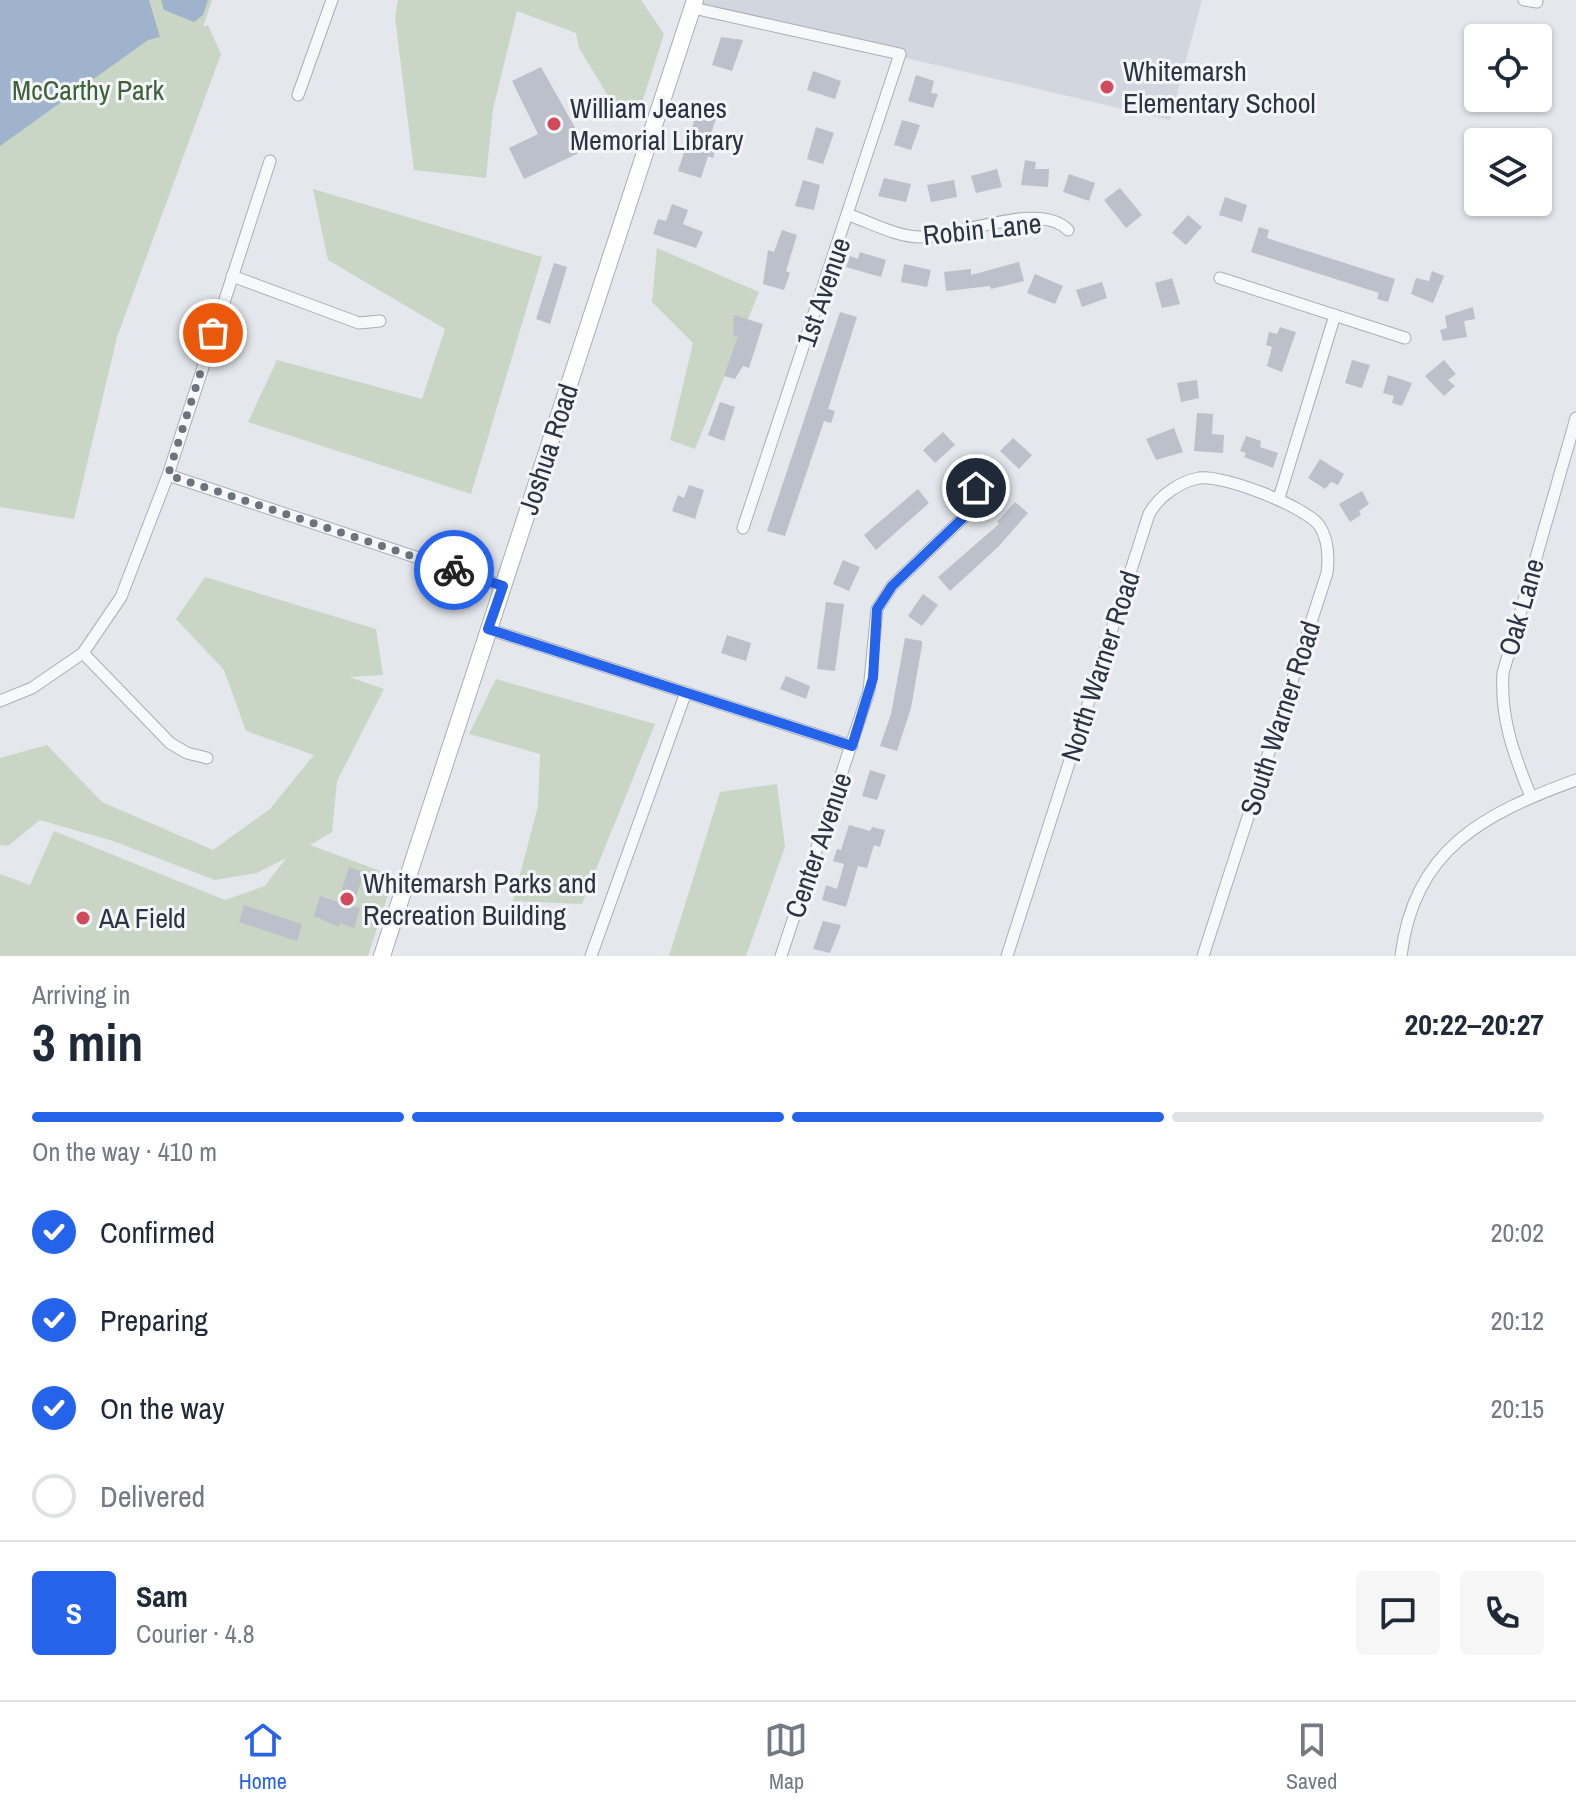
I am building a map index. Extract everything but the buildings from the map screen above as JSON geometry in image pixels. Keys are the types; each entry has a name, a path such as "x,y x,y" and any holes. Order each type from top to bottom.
{"main road":[{"name":"Joshua Road","path":"382,956 694,4"}],"street":[{"path":"298,95 332,0"},
{"path":"1524,0 1537,2"},
{"name":"1st Avenue","path":"694,4 900,54 743,528"},
{"path":"0,701 32,688 83,653 121,597 168,475 270,161"},
{"name":"Robin Lane","path":"849,215 920,237 1028,220 1053,221 1068,230"},
{"path":"232,276 359,323 380,321"},
{"path":"1220,278 1405,338"},
{"path":"1279,498 1335,315"},
{"name":"Oak Lane","path":"1531,797 1508,736 1502,697 1503,673 1576,418"},
{"path":"168,475 503,586"},
{"name":"North Warner Road","path":"1007,956 1153,506 1170,491 1204,478 1279,498"},
{"name":"Center Avenue","path":"781,956 873,678 877,609 892,586 968,513 976,488"},
{"name":"South Warner Road","path":"1203,956 1327,573 1328,550 1320,527 1309,516 1279,498"},
{"path":"488,629 852,746"},
{"path":"83,653 170,743 187,753 207,758"},
{"path":"591,956 686,692"},
{"path":"1401,956 1409,912 1427,874 1474,827 1531,797 1576,780"}],"shaded area":[{"name":"Whitemarsh Elementary School","path":"695,0 1202,0 1170,120 693,8"}],"green space":[{"name":"McCarthy Park","path":"0,0 212,0 203,27 208,25 221,54 117,337 74,519 0,507"},
{"path":"398,0 641,0 664,34 638,115 616,109 579,48 576,33 517,11 493,109 486,178 414,170 395,17"},
{"path":"313,189 542,257 471,494 248,422 277,360 422,399 445,329 328,260"},
{"path":"657,248 759,292 695,449 670,440 693,343 652,302"},
{"path":"205,577 376,629 383,675 349,677 384,689 337,781 332,832 310,845 394,876 368,956 0,956 0,874 30,885 54,831 225,900 265,886 286,858 257,873 215,880 113,841 40,820 8,846 0,845 0,758 47,745 102,802 213,850 270,809 314,755 246,731 224,670 176,619"},
{"path":"496,679 655,724 582,904 513,901 538,806 540,754 469,734"},
{"path":"777,784 785,847 746,956 669,956 720,792"}],"water":[{"path":"0,0 149,0 160,37 148,40 0,146"},
{"path":"161,0 208,0 203,15 194,22 164,10"}],"way so far":[{"path":"213,333 168,475 454,570"}],"place":[{"name":"Whitemarsh Elementary School","path":"1107,87"},
{"name":"William Jeanes Memorial Library","path":"554,124"},
{"name":"Whitemarsh Parks and Recreation Building","path":"347,899"},
{"name":"AA Field","path":"83,918"}],"route":[{"path":"454,570 503,586 488,629 852,746 873,678 877,609 892,586 968,513 974,503 976,488"}]}
